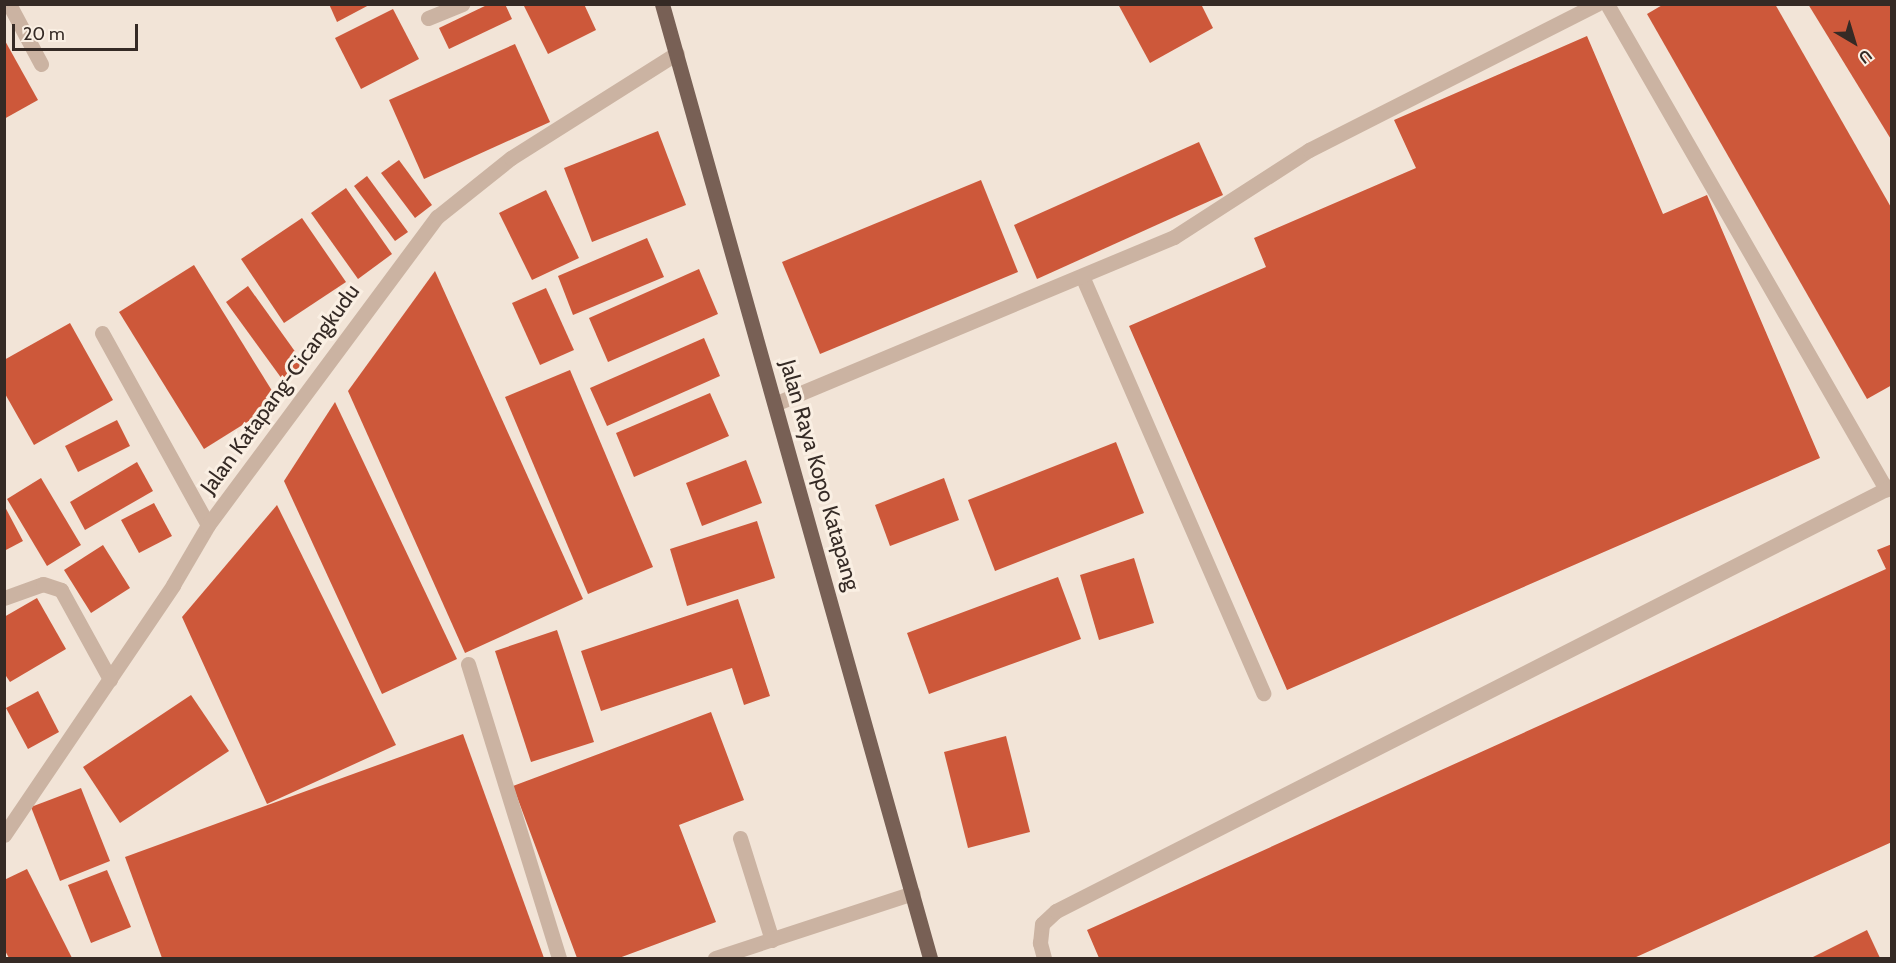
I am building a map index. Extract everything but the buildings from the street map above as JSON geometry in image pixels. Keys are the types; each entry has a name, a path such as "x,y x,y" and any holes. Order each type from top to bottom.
{"main road":[{"name":"Jalan Raya Kopo Katapang","path":"662,4 777,404 930,958"}],"street":[{"path":"9,4 41,64"},
{"path":"428,18 462,4"},
{"path":"777,404 1174,237 1309,150 1597,4"},
{"path":"1044,958 1040,943 1042,924 1056,911 1889,488 1606,4"},
{"name":"Jalan Katapang-Cicangkudu","path":"4,835 110,679 208,525 437,218 511,158 677,53"},
{"path":"1082,276 1263,693"},
{"path":"102,333 208,525"},
{"path":"4,598 43,584 61,590 110,679"},
{"path":"468,664 559,958"},
{"path":"740,838 772,940"},
{"path":"715,958 913,893"}]}
